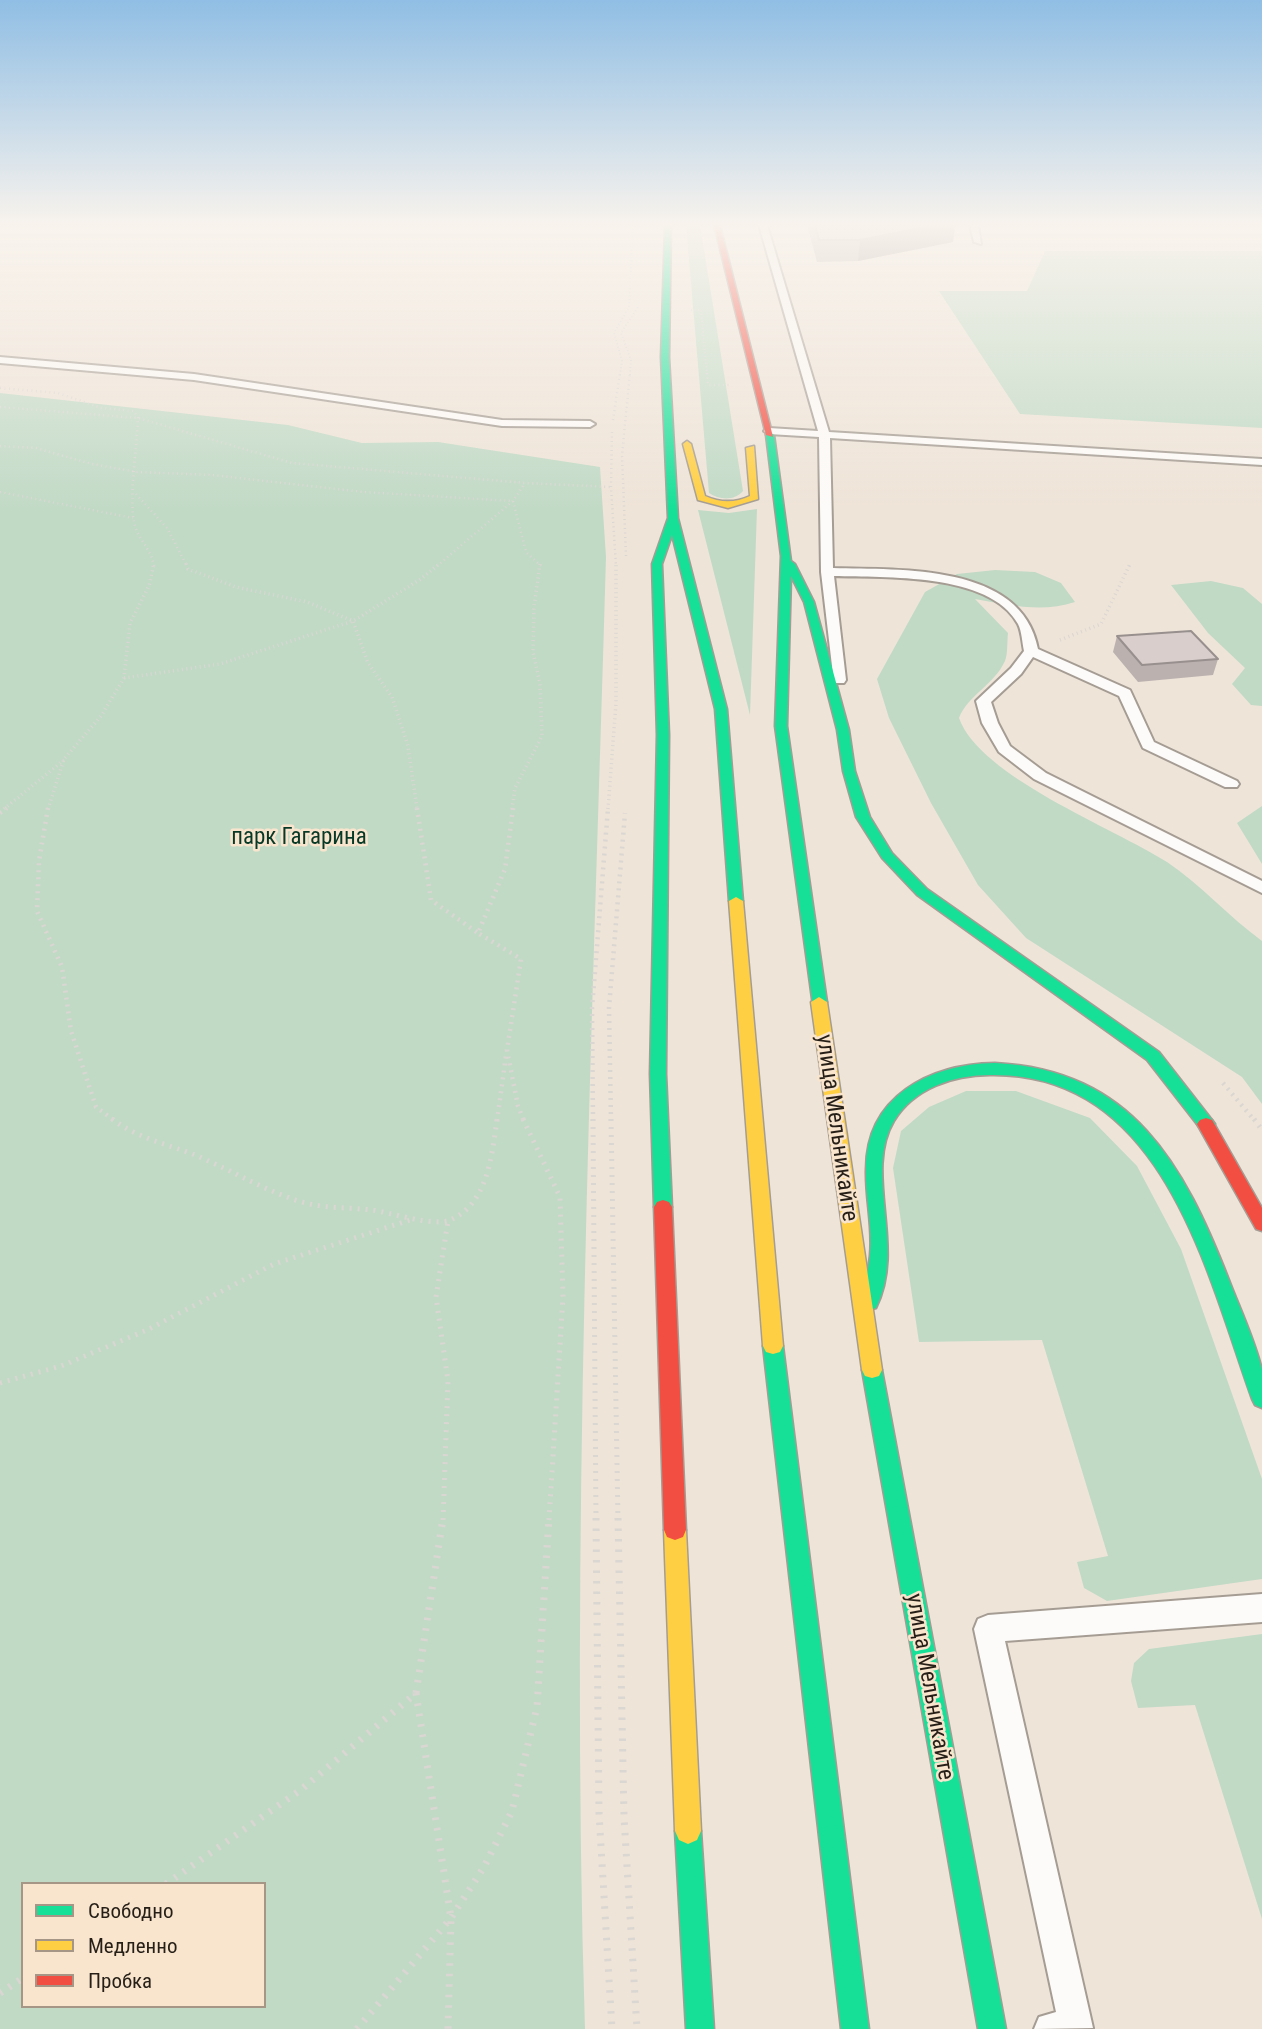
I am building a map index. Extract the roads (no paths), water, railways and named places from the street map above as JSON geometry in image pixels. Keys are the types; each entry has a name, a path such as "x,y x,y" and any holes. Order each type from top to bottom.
{"main road":[{"path":"665,320 673,518 721,709 771,1333 855,2029"},
{"name":"улица Мельникайте","path":"739,320 769,431 786,556 781,726 864,1328 992,2029"},
{"path":"668,425 686,443 692,458 696,489 701,498 718,505 739,505 755,497 748,427 757,393"},
{"path":"673,518 657,564 663,735 658,1074 683,1759 699,2029"},
{"path":"786,556 809,602 844,730 849,771 863,817 887,855 922,892 1153,1056 1214,1134 1262,1224"},
{"path":"864,1328 880,1251 874,1172 880,1134 885,1125 896,1107 919,1086 950,1073 992,1067 1018,1070 1056,1079 1094,1094 1133,1122 1164,1160 1187,1201 1262,1399"}],"lane":[{"path":"791,320 824,433 827,572 836,636 844,730"},
{"path":"0,360 194,377 502,423 590,424"},
{"path":"769,431 1262,461"},
{"path":"827,572 955,581 992,595 1022,621 1031,652"},
{"path":"1031,652 1125,693 1148,745 1231,784"},
{"path":"1031,652 1016,671 983,701 990,723 1004,748 1040,776 1262,888"},
{"path":"1064,2029 988,1629 1262,1608"}],"park label":[{"name":"парк Гагарина","path":"299,838"}]}
